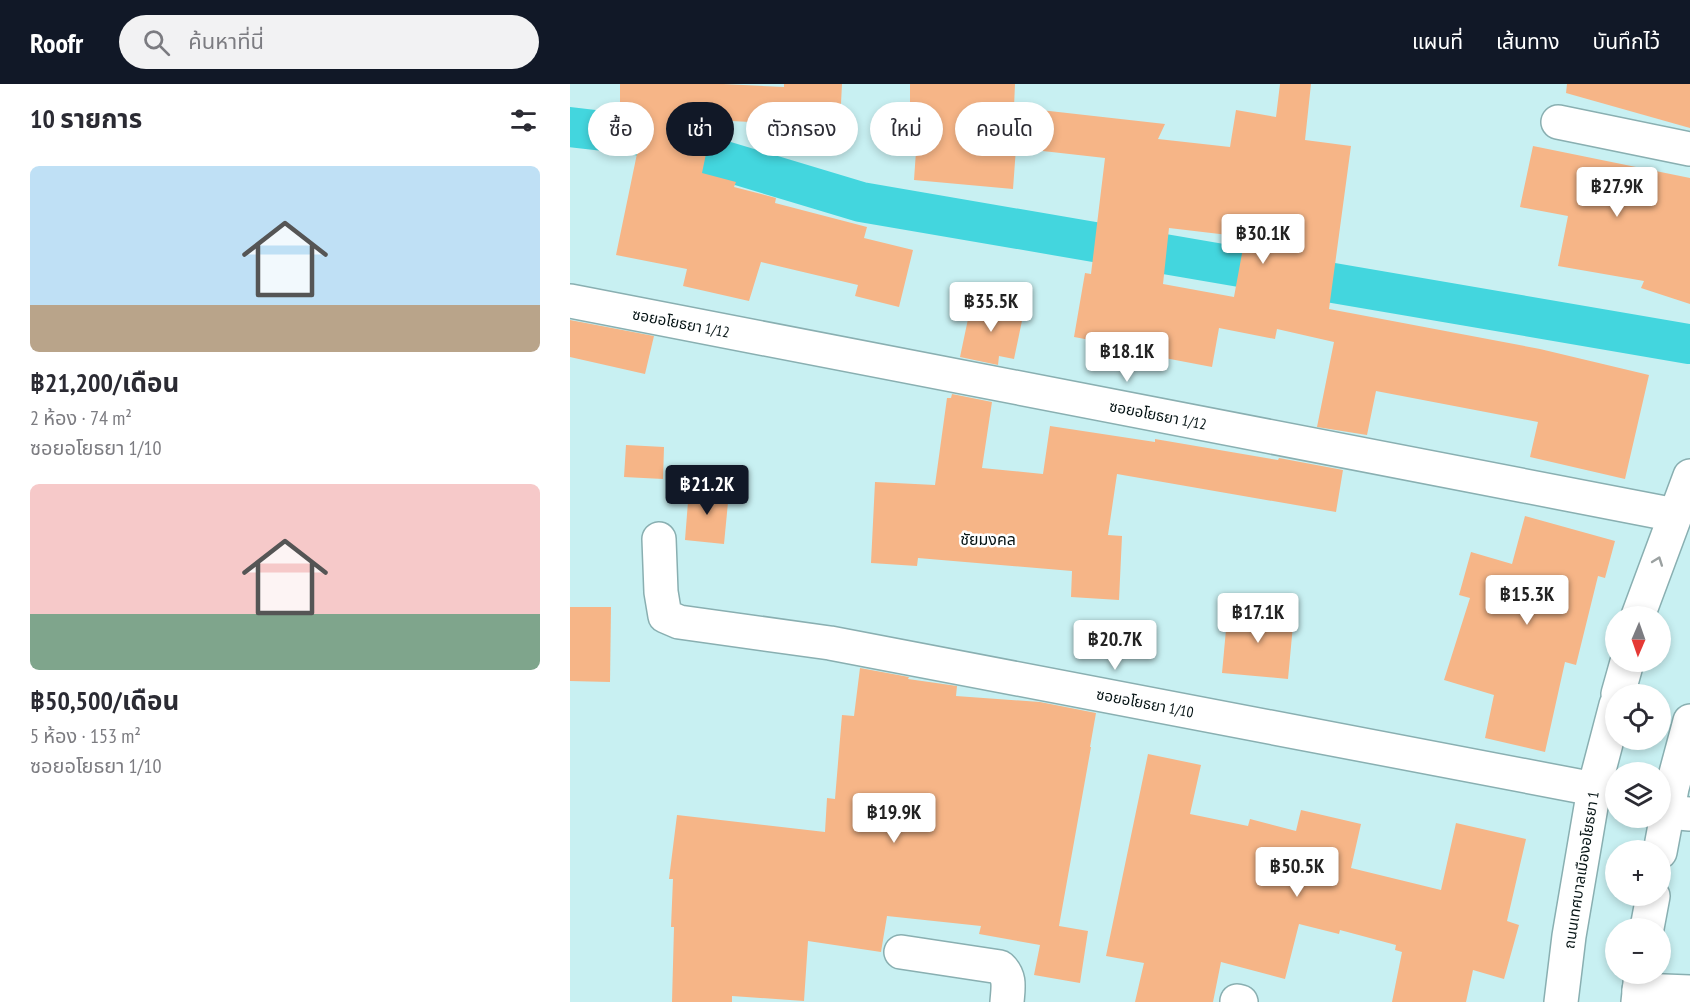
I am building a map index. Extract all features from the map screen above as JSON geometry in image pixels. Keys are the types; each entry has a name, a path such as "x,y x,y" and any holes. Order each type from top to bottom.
{"street":[{"path":"1558,122 1690,149"},
{"name":"ซอยอโยธยา 1/12","path":"570,301 1675,515"},
{"path":"1642,606 1690,476"},
{"name":"ซอยอโยธยา 1/10","path":"659,539 661,592 665,616 679,622 830,643 1594,789"},
{"path":"1666,840 1679,813 1672,788 1690,721"},
{"name":"ถนนเทศบาลเมืองอโยธยา 1","path":"1561,1002 1569,936 1594,789 1605,747"},
{"path":"901,952 1000,967 1009,980 1007,1002"},
{"path":"1639,988 1690,992"}],"building":[{"path":"620,84 723,84 784,87 784,84 842,84 841,102 746,102 746,122 734,121 734,102 666,102 666,156 706,156 702,173 736,182 734,187 776,198 775,203 867,227 864,238 913,250 899,307 855,296 858,285 761,262 749,301 683,286 687,269 616,255 637,156 654,156 654,102 620,102"},
{"path":"910,84 1015,84 1014,102 955,102 955,156 1015,156 1013,189 914,180 916,156 943,156 943,102 910,102"},
{"path":"1280,84 1311,84 1305,140 1351,146 1329,309 1540,349 1649,375 1625,479 1530,457 1538,422 1376,391 1367,435 1317,427 1334,342 1277,329 1275,339 1219,328 1212,367 1149,355 1150,351 1074,337 1085,273 1091,274 1105,158 1054,152 1054,112 1165,124 1158,139 1230,147 1236,110 1276,117","holes":["1169,228 1245,237 1234,297 1163,284"]},
{"path":"1567,84 1690,84 1690,128 1566,93"},
{"path":"1533,146 1690,178 1690,304 1641,288 1644,281 1558,266 1568,216 1520,207"},
{"path":"972,300 1024,311 1014,359 999,356 998,365 960,357"},
{"path":"570,320 654,336 645,374 570,357"},
{"path":"952,394 992,402 982,468 1043,474 1050,426 1155,442 1155,439 1343,470 1336,512 1117,474 1108,535 1122,536 1119,600 1071,597 1072,571 918,558 917,566 871,563 875,482 935,485 947,398 951,398"},
{"path":"626,445 664,447 663,479 624,477"},
{"path":"689,489 729,492 724,544 685,540"},
{"path":"1525,516 1615,541 1605,578 1598,576 1576,665 1565,662 1545,752 1485,738 1494,695 1444,680 1470,598 1459,595 1471,552 1512,564"},
{"path":"570,607 611,607 610,682 570,681"},
{"path":"1228,608 1294,614 1288,679 1222,673"},
{"path":"860,668 909,677 908,679 957,686 956,696 1040,702 1096,713 1059,926 1088,931 1080,983 1034,975 1040,945 979,934 981,926 887,916 881,952 808,941 804,1001 732,996 732,1002 672,1002 673,879 669,879 677,815 825,832 827,798 835,799 842,715 854,716"},
{"path":"1148,754 1201,765 1190,814 1248,826 1250,819 1296,831 1301,810 1361,824 1351,868 1441,890 1456,823 1526,839 1507,921 1519,925 1504,979 1473,970 1466,1002 1392,1002 1402,952 1395,950 1396,945 1340,930 1339,934 1299,924 1285,979 1221,962 1213,1002 1135,1002 1144,963 1106,956"}],"waterway":[{"path":"570,127 638,135 861,202 1689,344"}],"district":[{"name":"ชัยมงคล","path":"988,539"}]}
